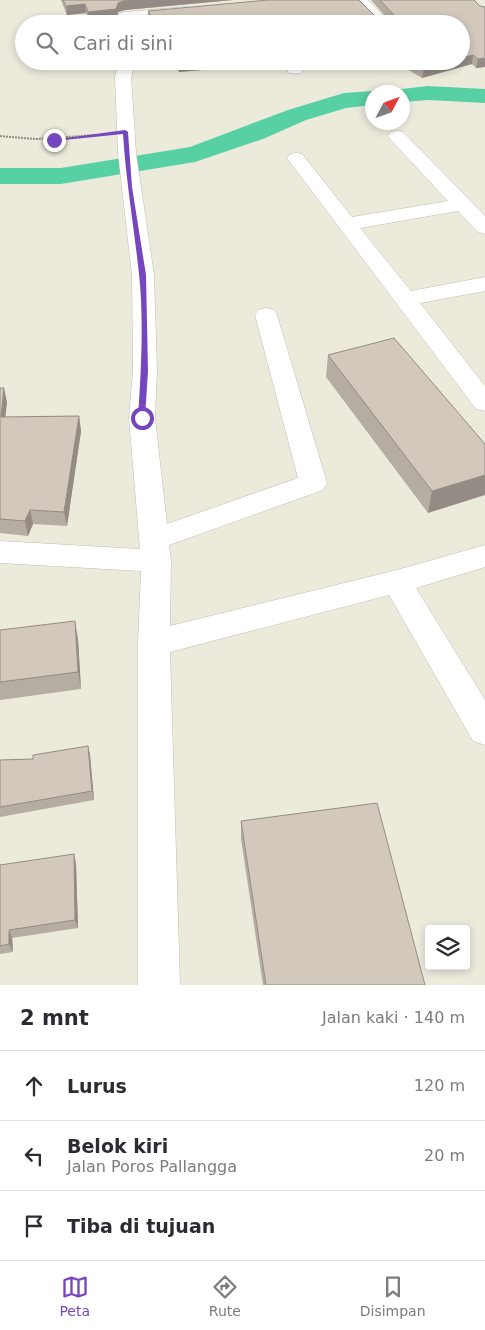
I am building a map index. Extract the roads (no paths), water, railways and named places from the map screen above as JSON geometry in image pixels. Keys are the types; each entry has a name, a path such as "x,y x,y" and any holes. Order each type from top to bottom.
{"street":[{"path":"119,0 124,15"},
{"path":"360,0 375,15"},
{"path":"161,15 202,9"},
{"path":"125,70 123,77 126,153 143,275 145,371 142,418 155,550 154,642 159,985"},
{"path":"397,136 485,228"},
{"path":"296,158 406,299 481,390"},
{"path":"348,224 462,204"},
{"path":"406,299 485,284"},
{"path":"0,552 155,550 313,483 266,315"},
{"path":"154,642 397,582 485,556"},
{"path":"397,582 485,730"}],"waterway":[{"path":"410,94 428,93 485,96"},
{"path":"0,176 61,176 195,154 297,115 344,101 365,99"}]}
